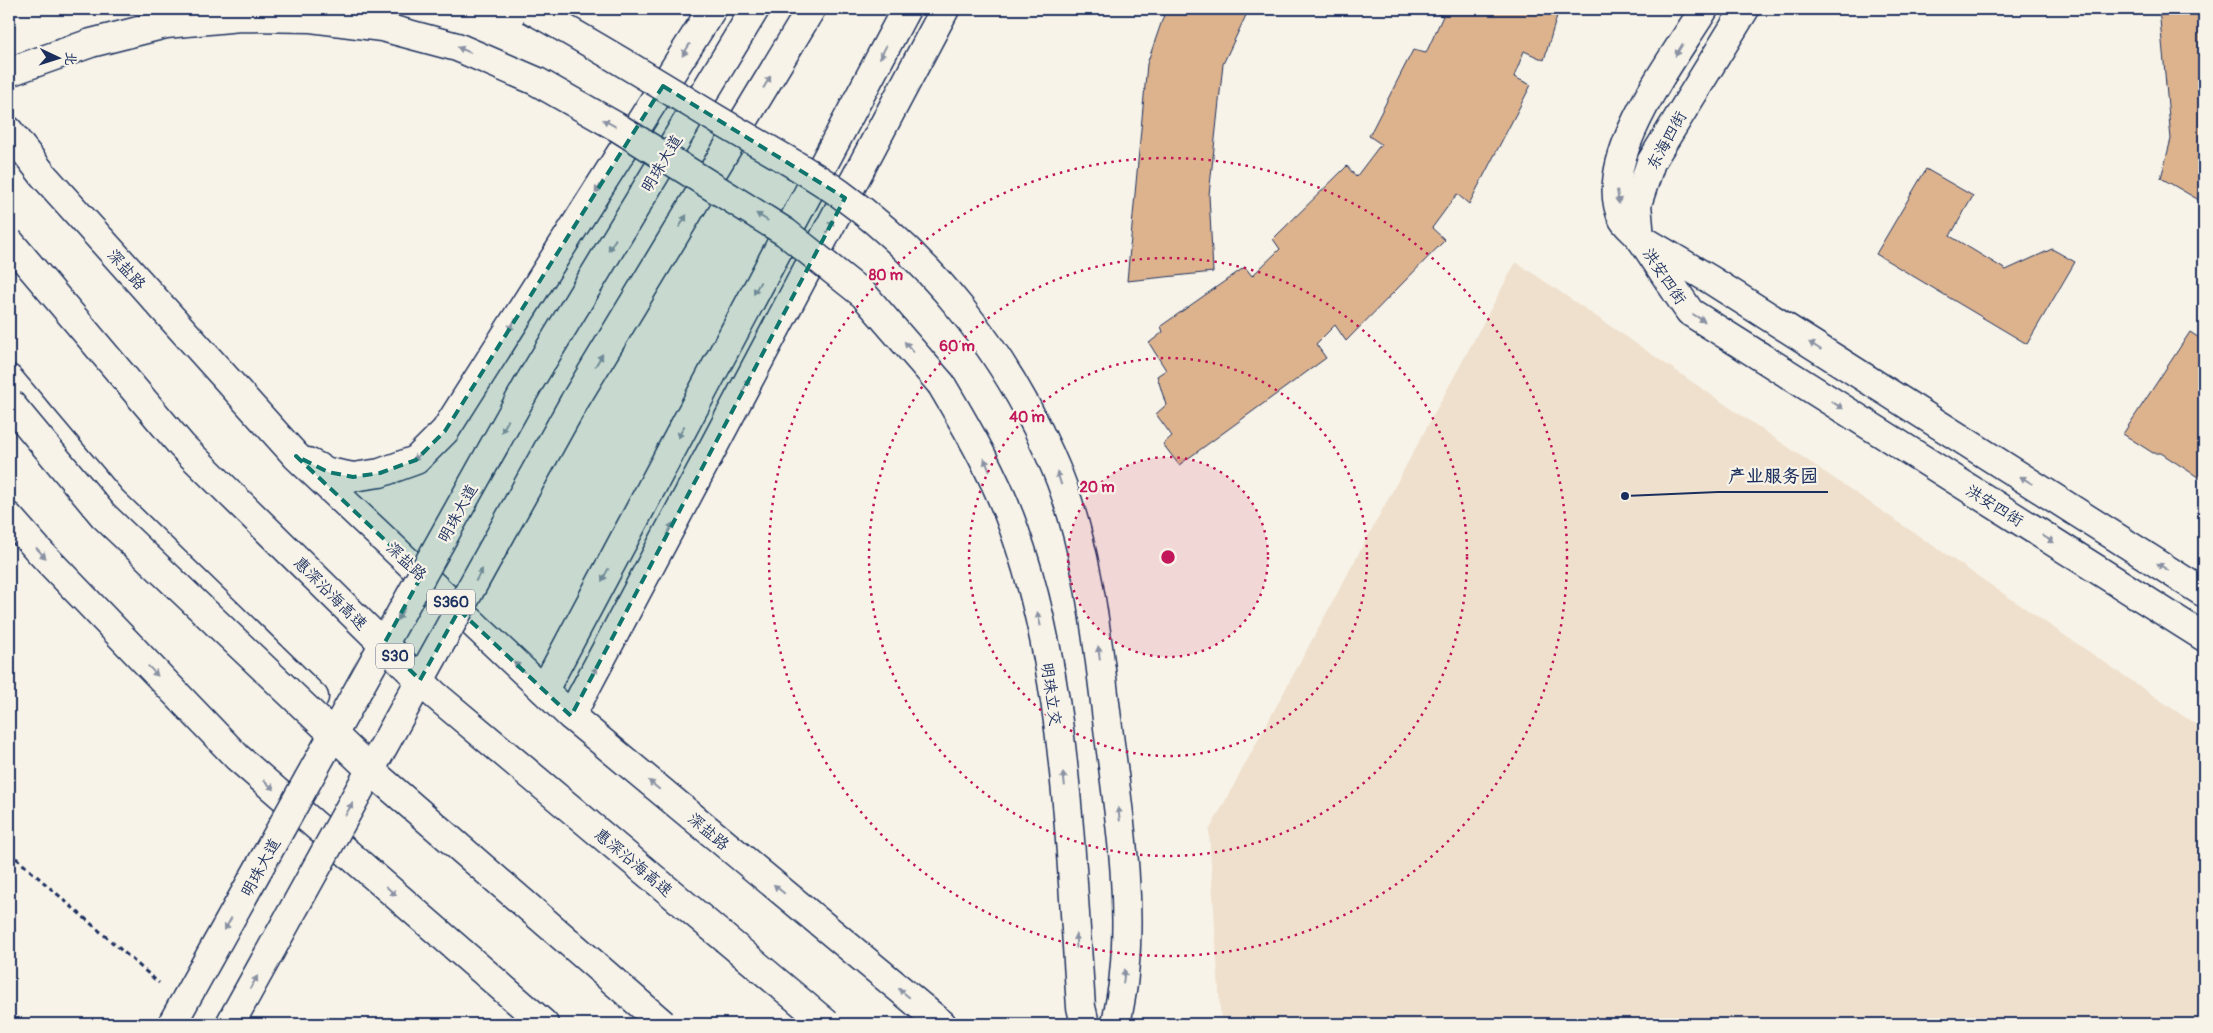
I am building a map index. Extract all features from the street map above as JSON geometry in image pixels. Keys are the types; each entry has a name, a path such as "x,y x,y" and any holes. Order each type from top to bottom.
{"main road":[{"path":"530,9 594,44 838,192 889,234 939,282 983,335 1019,392 1052,457 1077,533 1093,606 1126,893 1124,973 1116,1024"},
{"path":"296,456 328,472 353,476 380,473 416,460 445,431 712,9"},
{"name":"明珠大道","path":"172,1024 529,383 755,9"},
{"path":"230,1024 574,402 811,9"},
{"path":"544,690 906,9"},
{"path":"571,716 945,9"},
{"name":"东海四街","path":"1640,238 1623,219 1617,198 1618,168 1627,138 1704,9"},
{"name":"东海四街","path":"1640,238 1637,204 1651,162 1745,9"},
{"name":"明珠立交","path":"9,72 91,43 166,24 240,16 311,18 373,26 457,47 536,81 617,127 785,232 864,296 941,384 980,450 1014,529 1040,618 1053,692 1065,789 1081,1007 1085,1024"},
{"name":"深盐路","path":"9,131 44,176 296,456 571,716 942,1024"},
{"name":"洪安四街","path":"1640,238 1711,280 2204,593"},
{"name":"洪安四街","path":"1640,238 1690,312 2204,637"},
{"name":"惠深沿海高速","path":"9,241 182,446 434,694 827,1024"},
{"path":"9,260 177,457 477,741 814,1024"},
{"path":"9,379 111,500 362,744 640,994 677,1024"},
{"path":"9,402 103,514 196,604 376,775 663,1024"},
{"path":"9,517 46,559 237,757 544,1024"}],"path":[{"path":"9,852 161,985"}],"highlighted area":[{"path":"663,86 845,198 571,716 459,610 420,680 384,644 422,575 296,456 328,472 353,477 380,473 416,460 445,431"}],"shaded area":[{"path":"1516,262 2204,730 2204,1024 1221,1024 1209,831"}],"building":[{"path":"1166,9 1249,9 1223,64 1209,195 1213,272 1127,281 1147,64"},
{"path":"1434,9 1559,9 1544,60 1524,51 1514,77 1531,85 1469,204 1457,194 1432,228 1445,240 1346,341 1335,325 1316,344 1326,358 1179,465 1163,444 1172,436 1156,414 1166,405 1157,376 1166,370 1149,343 1163,332 1161,326 1245,267 1252,276 1280,249 1273,239 1347,166 1356,177 1381,144 1369,136 1413,50 1426,53 1443,16 1432,12"},
{"path":"2159,9 2204,9 2204,203 2161,178 2171,139"},
{"path":"1926,169 1973,196 1950,236 2006,270 2052,249 2075,262 2027,344 1876,254"},
{"path":"2190,332 2204,341 2204,481 2161,453 2153,453 2123,434"}],"place":[{"name":"产业服务园","path":"1625,496"}]}
